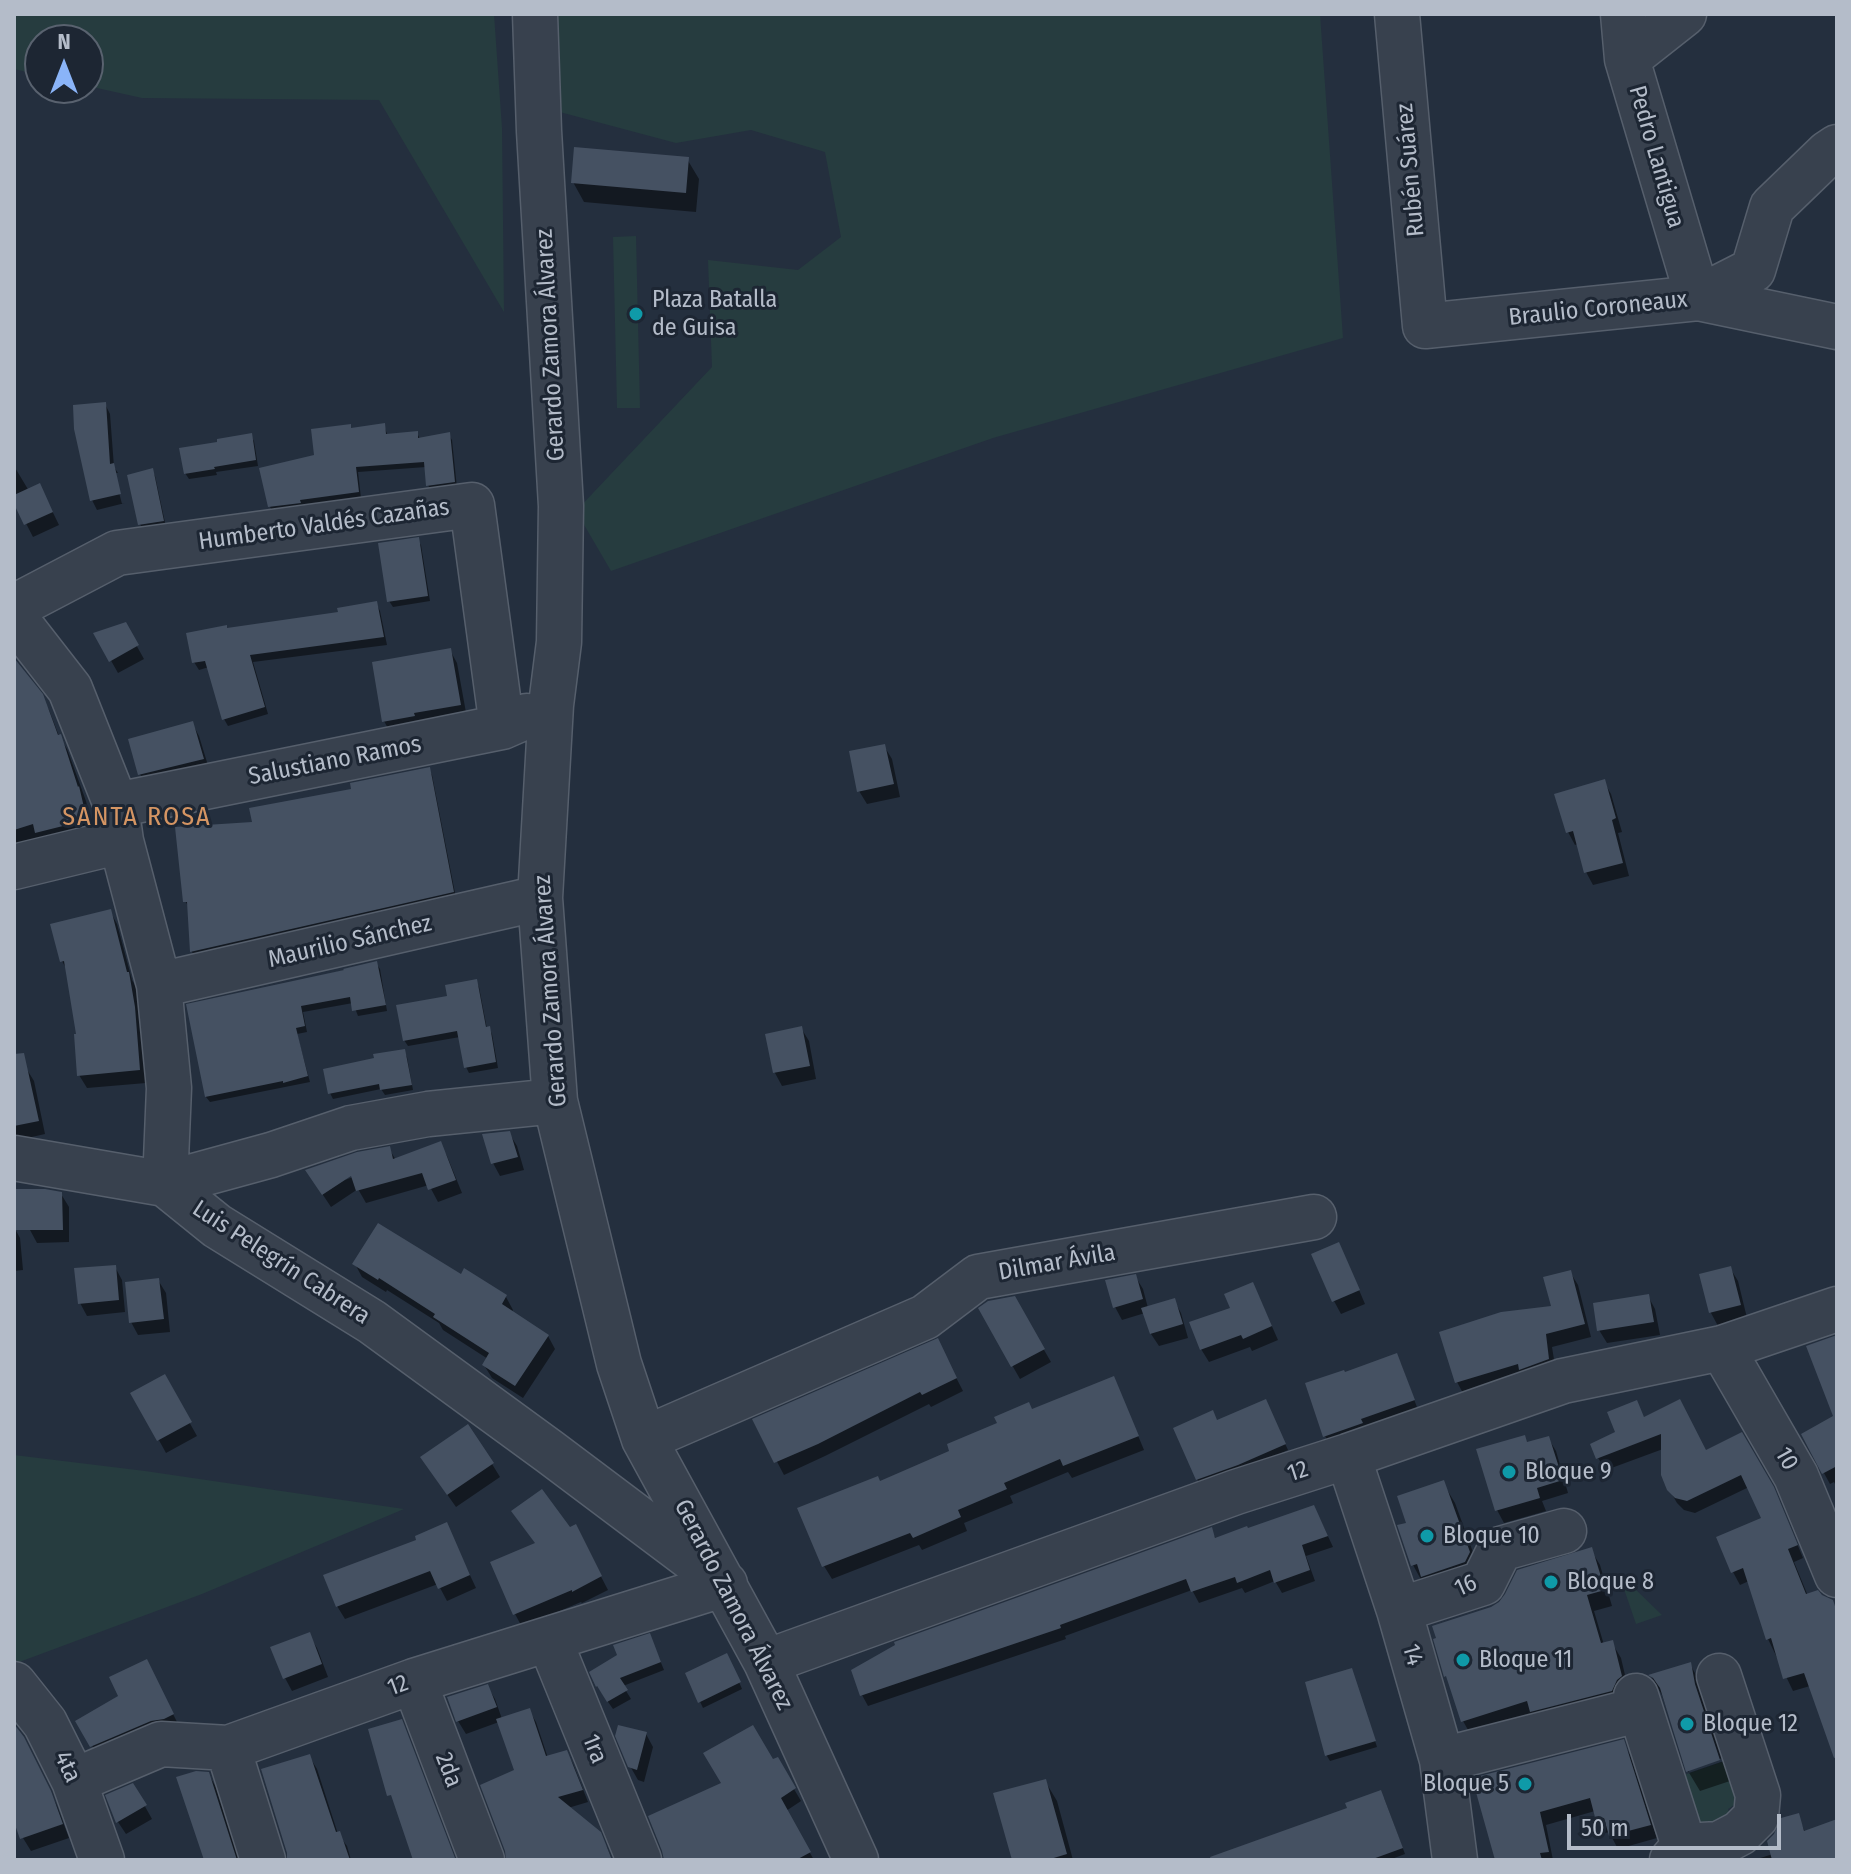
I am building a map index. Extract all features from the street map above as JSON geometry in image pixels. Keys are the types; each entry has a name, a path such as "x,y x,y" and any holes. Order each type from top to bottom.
{"street":[{"name":"Gerardo Zamora Álvarez","path":"535,14 561,506 559,642 551,705 540,898 555,1101 619,1364 644,1439 766,1662 856,1860"},
{"name":"Rubén Suárez","path":"1397,14 1425,326"},
{"name":"Pedro Lantigua","path":"1623,14 1627,59 1698,298"},
{"path":"1627,59 1684,14"},
{"name":"Braulio Coroneaux","path":"1425,326 1698,298 1753,270 1772,207 1837,147"},
{"path":"1698,298 1837,327"},
{"name":"Humberto Valdés Cazañas","path":"14,607 117,553 472,505 502,727"},
{"path":"14,617 70,689 119,823 159,985 169,1088 165,1184"},
{"name":"Salustiano Ramos","path":"14,867 119,823 502,727 551,705"},
{"name":"Maurilio Sánchez","path":"159,985 540,898"},
{"path":"14,1158 165,1184 271,1155 351,1128 428,1114 555,1101"},
{"name":"Luis Pelegrín Cabrera","path":"165,1184 217,1226 372,1322 725,1584"},
{"name":"Dilmar Ávila","path":"644,1439 925,1317 978,1277 1314,1217"},
{"name":"12","path":"766,1662 1236,1492 1563,1381 1722,1348 1837,1309"},
{"name":"10","path":"1722,1348 1796,1476 1837,1575"},
{"name":"14","path":"1348,1456 1399,1610 1442,1760 1455,1860"},
{"name":"16","path":"1399,1610 1483,1583 1500,1549 1564,1531"},
{"name":"12","path":"74,1781 161,1744 228,1748 414,1681 725,1584"},
{"name":"1ra","path":"549,1639 639,1860"},
{"path":"1442,1760 1631,1704 1678,1853 1719,1844 1740,1833 1756,1817 1758,1795 1719,1676"},
{"name":"2da","path":"414,1681 482,1860"},
{"name":"4ta","path":"14,1684 45,1723 74,1781 102,1860"},
{"path":"228,1748 263,1860"}],"green space":[{"path":"14,14 494,14 502,128 504,312 379,100 142,98 104,90 104,24 24,24 24,71 14,69"},
{"path":"550,14 1320,14 1343,338 993,438 611,571 576,511 712,367 708,260 798,270 841,237 825,152 751,130 676,143 556,111"},
{"path":"636,236 640,408 617,408 613,237"},
{"path":"14,1455 404,1509 202,1594 14,1664"},
{"path":"1632,1586 1662,1615 1636,1624 1624,1589"},
{"path":"1731,1759 1744,1799 1728,1809 1734,1826 1692,1839 1675,1778"}],"building":[{"path":"574,147 689,157 686,193 571,183"},
{"path":"106,402 110,464 114,463 121,494 90,501 74,429 73,405"},
{"path":"385,423 386,434 418,431 418,438 450,432 455,482 426,486 424,462 356,467 359,492 268,507 259,468 314,455 311,429"},
{"path":"252,433 256,460 184,474 179,448"},
{"path":"153,468 164,521 138,525 127,475"},
{"path":"40,483 53,512 24,525 14,504 14,495"},
{"path":"419,537 428,596 387,602 378,543"},
{"path":"377,601 384,637 250,655 265,707 222,720 205,661 192,663 186,633 338,612 337,608"},
{"path":"126,622 139,645 109,662 93,633"},
{"path":"451,648 461,705 382,722 372,662"},
{"path":"14,658 43,694 58,735 61,734 87,820 35,833 33,824 14,830"},
{"path":"193,721 204,759 138,775 128,739"},
{"path":"885,744 894,784 857,792 849,751"},
{"path":"430,767 454,892 190,952 187,902 183,902 175,827 252,822 249,808 351,789 350,783"},
{"path":"1605,779 1616,818 1612,820 1623,863 1584,873 1573,831 1566,833 1554,794"},
{"path":"111,909 129,972 140,1070 77,1076 76,1034 64,961 60,962 50,924"},
{"path":"377,961 386,1005 352,1011 350,997 301,1006 305,1026 296,1028 308,1076 205,1097 186,1004"},
{"path":"477,979 496,1062 464,1068 457,1031 403,1041 396,1005 447,996 445,985"},
{"path":"802,1026 810,1066 773,1073 765,1034"},
{"path":"405,1049 412,1085 380,1090 379,1084 328,1094 323,1069 374,1058 373,1054"},
{"path":"24,1053 39,1121 14,1126 14,1054"},
{"path":"510,1131 518,1157 491,1164 482,1134"},
{"path":"441,1141 456,1180 428,1190 422,1173 356,1191 351,1176 322,1195 305,1170 357,1152 390,1146 393,1159"},
{"path":"14,1189 62,1192 63,1230 14,1230"},
{"path":"378,1223 461,1274 464,1268 507,1295 502,1304 549,1335 515,1386 482,1365 489,1353 433,1317 435,1314 352,1264"},
{"path":"1339,1242 1360,1290 1332,1302 1311,1254"},
{"path":"116,1265 119,1300 78,1304 74,1268"},
{"path":"1731,1266 1741,1305 1709,1313 1699,1274"},
{"path":"1571,1270 1585,1324 1546,1334 1549,1359 1519,1370 1518,1364 1455,1383 1439,1332 1501,1312 1551,1306 1543,1277"},
{"path":"1136,1274 1143,1299 1113,1308 1105,1280"},
{"path":"159,1278 164,1319 129,1323 125,1282"},
{"path":"1253,1282 1272,1326 1243,1339 1241,1335 1200,1350 1189,1322 1230,1308 1224,1294"},
{"path":"1649,1294 1654,1322 1597,1331 1593,1303"},
{"path":"1015,1296 1045,1349 1011,1367 978,1308 988,1301"},
{"path":"1175,1298 1183,1324 1150,1334 1141,1308"},
{"path":"1837,1335 1837,1466 1822,1474 1801,1434 1833,1416 1806,1346"},
{"path":"938,1338 957,1378 922,1395 920,1392 774,1463 752,1419"},
{"path":"1397,1353 1415,1400 1361,1419 1363,1423 1323,1437 1305,1383"},
{"path":"165,1374 192,1422 157,1441 130,1393"},
{"path":"1114,1376 1139,1436 1063,1466 1060,1459 1004,1483 1007,1489 958,1510 961,1517 913,1538 910,1533 822,1567 797,1508 878,1476 880,1481 949,1451 947,1444 997,1423 994,1417 1029,1402 1032,1409"},
{"path":"1266,1399 1286,1444 1196,1480 1173,1428 1213,1410 1217,1420"},
{"path":"1680,1399 1706,1450 1742,1432 1774,1487 1798,1545 1788,1549 1806,1594 1818,1590 1833,1600 1837,1612 1837,1757 1834,1758 1804,1673 1783,1679 1771,1638 1766,1640 1743,1568 1731,1573 1716,1537 1761,1518 1741,1475 1687,1501 1675,1498 1667,1490 1661,1475 1661,1434 1596,1459 1590,1444 1615,1432 1607,1412 1637,1400 1644,1417"},
{"path":"468,1424 494,1463 447,1495 420,1457"},
{"name":"Bloque 9","path":"1525,1435 1527,1442 1549,1436 1563,1480 1537,1488 1540,1498 1495,1511 1476,1449"},
{"name":"Bloque 10","path":"1444,1480 1470,1552 1465,1562 1421,1577 1417,1564 1411,1566 1397,1525 1406,1523 1397,1496"},
{"path":"542,1489 570,1527 576,1524 602,1576 572,1592 513,1615 490,1562 535,1543 511,1511"},
{"path":"1314,1505 1328,1536 1302,1545 1310,1570 1274,1583 1270,1570 1237,1583 1235,1577 1191,1592 1186,1579 1060,1625 1061,1628 860,1696 851,1670 895,1645 894,1642 1212,1527 1215,1538"},
{"path":"447,1522 470,1575 438,1589 430,1571 336,1607 323,1575 416,1540 415,1536"},
{"path":"1592,1547 1605,1590 1587,1595 1601,1643 1613,1640 1622,1676 1612,1691 1530,1712 1527,1701 1461,1722 1444,1677 1432,1626 1499,1602 1517,1570"},
{"path":"310,1632 322,1664 283,1679 270,1647"},
{"path":"650,1633 661,1662 620,1678 628,1690 607,1702 589,1672 617,1655 613,1645"},
{"path":"727,1653 741,1682 698,1703 685,1673"},
{"path":"147,1659 174,1714 90,1747 75,1721 118,1696 109,1677"},
{"name":"Bloque 12","path":"1691,1662 1695,1684 1720,1760 1686,1772 1660,1688 1648,1675"},
{"path":"1352,1668 1376,1741 1325,1756 1305,1682"},
{"path":"488,1684 497,1707 456,1722 447,1697"},
{"path":"530,1708 546,1756 567,1750 583,1790 558,1797 601,1832 612,1860 506,1860 480,1785 514,1770 496,1719"},
{"path":"402,1719 455,1858 413,1860 391,1795 387,1796 368,1729"},
{"path":"14,1724 24,1737 51,1791 63,1824 20,1839 14,1822"},
{"path":"618,1725 647,1732 637,1770 628,1767 615,1736"},
{"path":"753,1725 773,1759 778,1757 796,1788 781,1798 811,1852 796,1860 664,1860 648,1816 721,1783 703,1753"},
{"path":"1624,1739 1651,1825 1609,1836 1604,1818 1596,1821 1590,1798 1540,1812 1549,1852 1540,1853 1542,1860 1495,1860 1472,1778"},
{"path":"310,1754 336,1832 340,1831 350,1860 287,1860 261,1769"},
{"path":"196,1771 209,1772 237,1860 204,1860 176,1777"},
{"path":"1046,1779 1067,1854 1047,1860 1012,1860 993,1793"},
{"path":"133,1783 147,1805 116,1823 105,1795"},
{"path":"1381,1790 1403,1848 1370,1860 1211,1860 1210,1857 1347,1808 1345,1803"},
{"path":"1799,1813 1804,1831 1837,1819 1837,1860 1772,1860 1767,1841 1781,1818"}],"place":[{"name":"Plaza Batalla de Guisa","path":"636,314"},
{"name":"Bloque 9","path":"1509,1472"},
{"name":"Bloque 10","path":"1427,1536"},
{"name":"Bloque 8","path":"1551,1582"},
{"name":"Bloque 11","path":"1463,1660"},
{"name":"Bloque 12","path":"1687,1724"},
{"name":"Bloque 5","path":"1525,1784"}],"district":[{"name":"SANTA ROSA","path":"137,818"}]}
